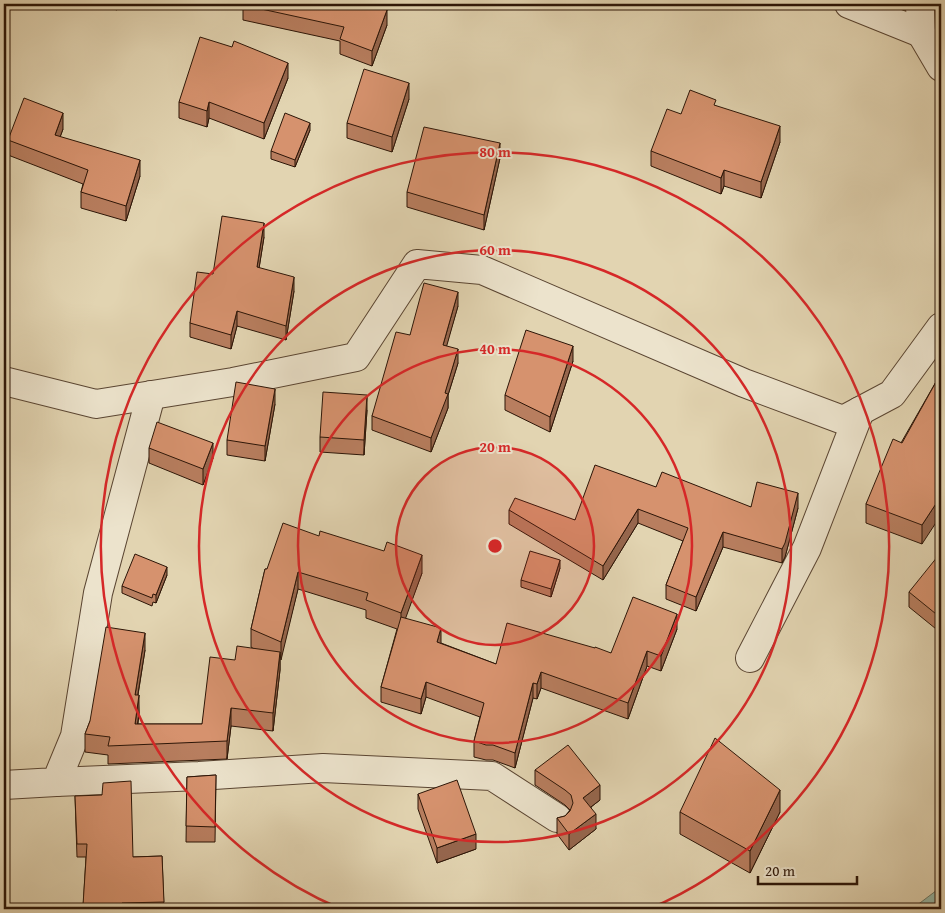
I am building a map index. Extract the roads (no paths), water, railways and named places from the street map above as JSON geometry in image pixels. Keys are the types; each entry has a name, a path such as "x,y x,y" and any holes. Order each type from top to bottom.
{"street":[{"path":"849,4 921,33"},
{"path":"920,4 921,33 941,67"},
{"path":"4,381 96,404 233,382 356,357 417,264 482,270 744,383 843,420 892,394 941,327"},
{"path":"56,782 75,736 98,593 151,395"},
{"path":"750,658 807,548 860,411"},
{"path":"4,785 323,768 492,776 557,818"}]}
